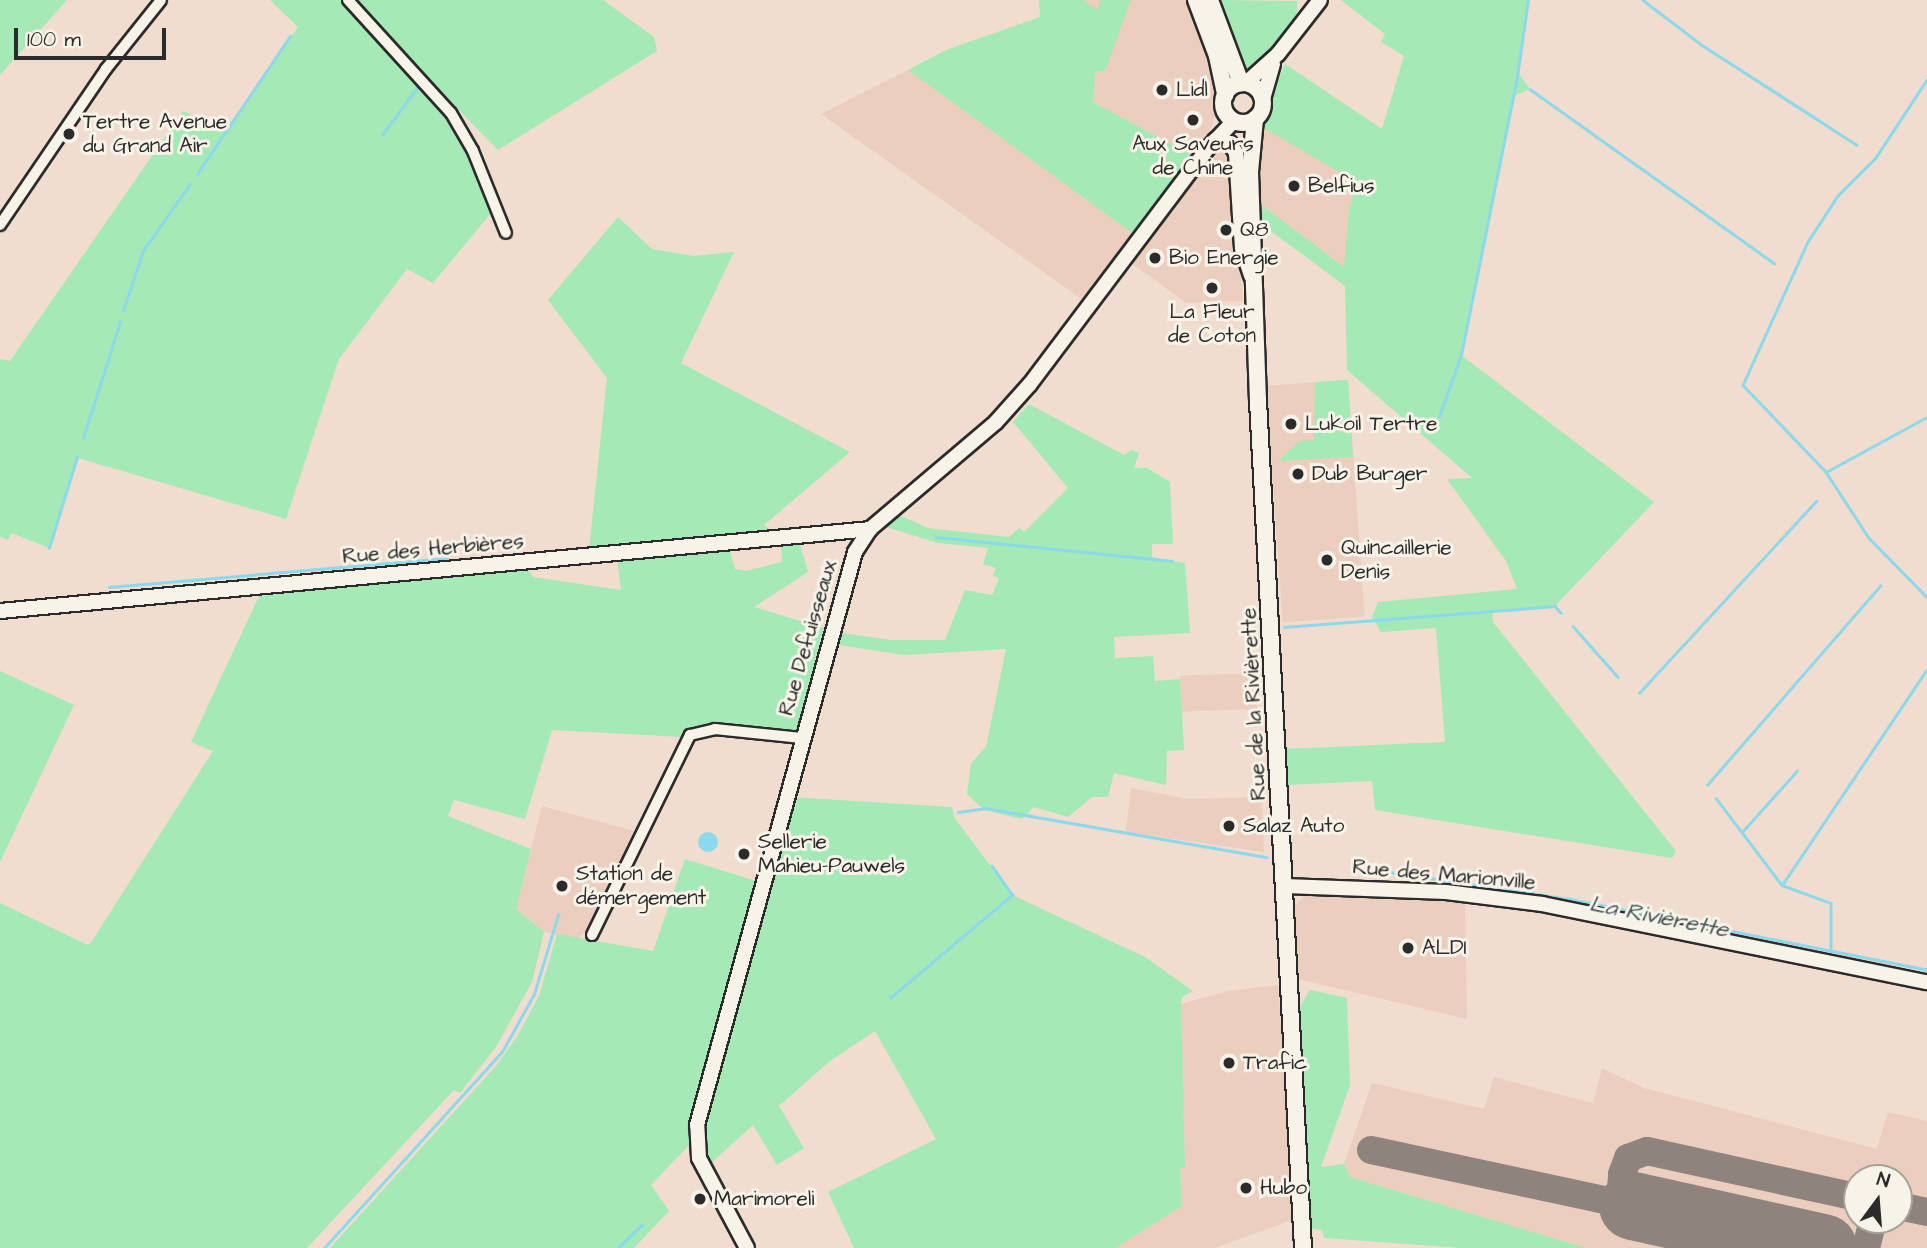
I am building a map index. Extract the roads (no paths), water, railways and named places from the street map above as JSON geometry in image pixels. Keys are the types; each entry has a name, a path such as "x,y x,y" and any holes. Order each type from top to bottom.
{"main road":[{"path":"1196,0 1217,56 1233,119 1255,120 1263,99 1257,89 1243,83 1210,0"},
{"path":"1225,95 1243,83"},
{"name":"Rue de la Rivièrette","path":"1233,119 1250,157"},
{"name":"Rue de la Rivièrette","path":"1255,120 1250,157 1255,289 1303,1247"}],"street":[{"path":"0,225 106,69 161,0"},
{"path":"348,0 451,113 473,151 506,233"},
{"path":"1263,99 1267,74 1315,2"},
{"path":"1243,83 1278,54"},
{"name":"Rue Defuisseaux","path":"747,1248 699,1158 698,1125 855,552 870,529 986,431 1030,384 1211,144 1233,119"},
{"path":"1211,144 1230,143 1236,153 1242,248 1255,289"},
{"name":"Rue des Herbières","path":"0,611 870,529"},
{"path":"592,934 690,735 715,729 802,738"},
{"name":"Rue des Marionville","path":"1285,886 1454,893 1542,904 1927,982"}],"water":[{"path":"704,832 712,832 718,842 712,852 704,852 698,846 698,838"}],"waterway":[{"path":"1439,417 1461,355 1517,77 1528,0"},
{"path":"1643,0 1702,45 1857,145"},
{"path":"197,174 290,36"},
{"path":"1927,80 1876,158 1838,196 1808,242 1743,385 1826,472 1869,538 1927,597"},
{"path":"382,135 419,85"},
{"path":"1530,89 1774,263"},
{"path":"123,311 143,251 190,184"},
{"path":"83,438 120,322"},
{"path":"1826,472 1927,417"},
{"path":"49,548 77,457"},
{"path":"1639,693 1816,501"},
{"path":"936,537 1172,561"},
{"path":"109,587 447,558"},
{"path":"1707,785 1880,586"},
{"path":"1284,627 1555,606 1561,613"},
{"path":"1573,626 1618,677"},
{"path":"1782,885 1927,669"},
{"path":"1742,832 1797,771"},
{"path":"1716,798 1782,885 1831,903 1831,951"},
{"path":"958,812 985,808 1267,857"},
{"path":"890,998 1012,895 992,866"},
{"name":"La Rivièrette","path":"1389,872 1570,899 1927,970"},
{"path":"324,1248 502,1052 534,994 558,915"},
{"path":"618,1248 642,1225"}],"place":[{"name":"Lidl","path":"1162,90"},
{"name":"Aux Saveurs de Chine","path":"1193,120"},
{"name":"Tertre Avenue du Grand Air","path":"69,134"},
{"name":"Belfius","path":"1294,186"},
{"name":"Q8","path":"1226,230"},
{"name":"Bio Energie","path":"1155,258"},
{"name":"La Fleur de Coton","path":"1212,288"},
{"name":"Lukoil Tertre","path":"1291,424"},
{"name":"Dub Burger","path":"1298,474"},
{"name":"Quincaillerie Denis","path":"1327,560"},
{"name":"Salaz Auto","path":"1229,826"},
{"name":"Sellerie Mahieu-Pauwels","path":"744,854"},
{"name":"Station de démergement","path":"562,886"},
{"name":"ALDI","path":"1408,948"},
{"name":"Trafic","path":"1229,1063"},
{"name":"Hubo","path":"1246,1188"},
{"name":"Marimoreli","path":"700,1199"}]}
